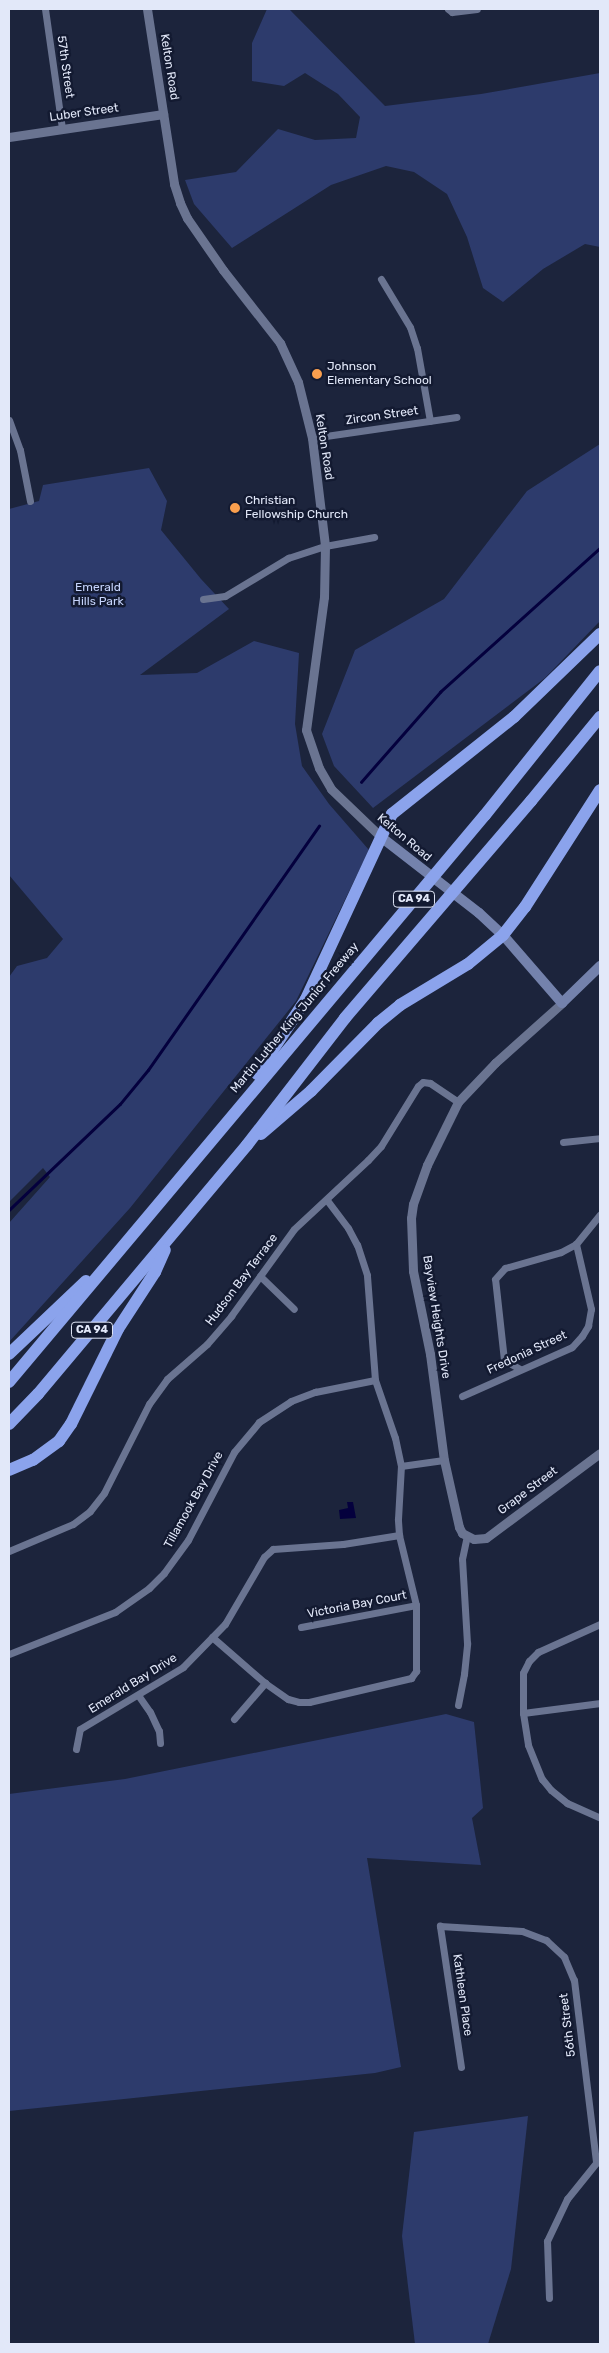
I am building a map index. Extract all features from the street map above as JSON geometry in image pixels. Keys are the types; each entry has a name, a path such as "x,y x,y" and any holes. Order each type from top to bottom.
{"highway":[{"path":"224,1124 306,1000 372,861 381,836 392,814 514,717 600,634"},
{"name":"Martin Luther King Junior Freeway","path":"9,1382 79,1301 115,1254 485,815 600,671"},
{"name":"CA 94","path":"9,1424 38,1394 247,1145 345,1018 531,801 600,717"},
{"path":"247,1145 305,1096 378,1022 400,1005 468,964 503,935 525,907 600,790"},
{"path":"9,1470 33,1460 59,1441 71,1424 118,1329 154,1272 173,1233"},
{"path":"9,1354 115,1254"}],"main road":[{"name":"Kelton Road","path":"381,836 479,913 503,935 562,1003"},
{"name":"Bayview Heights Drive","path":"562,1003 600,966"}],"street":[{"name":"57th Street","path":"45,9 62,129"},
{"name":"Kelton Road","path":"147,9 174,184 183,210 223,270 280,343 298,382 312,438 325,546 324,596 306,730 319,768 331,789 381,836"},
{"path":"450,10 477,9"},
{"name":"Luber Street","path":"9,137 163,114"},
{"path":"381,280 410,327 417,348 430,421"},
{"name":"Zircon Street","path":"312,438 456,417"},
{"path":"9,420 20,450 30,501"},
{"path":"204,599 226,596 288,558 325,546 374,537"},
{"name":"Bayview Heights Drive","path":"467,1536 459,1528 444,1460 430,1354 414,1271 411,1218 413,1204 426,1165 458,1102 495,1062 562,1003"},
{"name":"Hudson Bay Terrace","path":"9,1551 72,1524 90,1511 104,1493 149,1404 167,1379 207,1344 231,1316 294,1229 327,1200 380,1146 418,1086 424,1082 430,1083 458,1102"},
{"path":"563,1142 600,1138"},
{"path":"212,1637 266,1683 288,1699 298,1702 309,1702 411,1678 416,1671 416,1605 399,1535 397,1503 401,1466 375,1380 366,1275 363,1260 348,1228 327,1200"},
{"path":"520,1369 504,1360 495,1279 505,1268 561,1252 576,1244 600,1214"},
{"name":"Fredonia Street","path":"462,1396 572,1347 582,1336 590,1318 591,1309 576,1244"},
{"path":"260,1276 294,1310"},
{"name":"Tillamook Bay Drive","path":"9,1654 115,1612 148,1588 164,1573 188,1540 234,1452 259,1422 291,1401 375,1380"},
{"name":"Grape Street","path":"467,1536 478,1540 489,1536 600,1453"},
{"path":"401,1466 444,1460"},
{"name":"Emerald Bay Drive","path":"76,1749 80,1729 183,1667 212,1637 236,1608 264,1557 273,1549 343,1544 399,1535"},
{"path":"458,1705 464,1674 467,1642 462,1559 467,1536"},
{"name":"Victoria Bay Court","path":"301,1627 416,1605"},
{"path":"600,1624 538,1652 528,1660 523,1673 523,1713 528,1745 542,1779 551,1790 567,1803 600,1818"},
{"path":"234,1719 266,1683"},
{"path":"138,1695 150,1712 159,1731 160,1743"},
{"path":"523,1713 600,1703"},
{"name":"Kathleen Place","path":"440,1926 461,2067"},
{"name":"56th Street","path":"440,1926 530,1933 546,1940 564,1957 574,1980 598,2160"},
{"path":"549,2298 547,2241 567,2199 598,2160"}],"green space":[{"path":"267,9 289,9 385,106 481,94 600,73 600,247 585,244 543,269 503,302 483,288 467,237 447,194 414,172 386,166 331,185 232,248 194,204 185,180 236,172 278,129 315,140 356,138 360,117 338,94 305,73 284,86 252,81 252,43"},
{"path":"600,444 600,621 545,678 373,808 334,766 322,734 355,650 444,599 527,491"},
{"name":"Emerald Hills Park","path":"149,468 167,501 161,530 201,579 229,609 140,675 197,673 254,641 299,653 295,724 302,766 329,804 369,850 296,1001 130,1208 9,1342 9,1223 50,1177 43,1168 9,1202 9,977 17,966 47,958 63,939 9,875 9,509 39,501 43,485"},
{"path":"446,1714 474,1722 483,1808 472,1818 481,1865 367,1858 401,2067 375,2073 9,2111 9,1794 125,1779"},
{"path":"528,2116 511,2269 488,2344 415,2344 402,2236 414,2132"}],"shaded area":[{"path":"347,1502 353,1502 356,1518 340,1519 339,1510 348,1508"}],"waterway":[{"path":"361,782 440,692 600,548"},
{"path":"9,1210 120,1104 148,1070 319,826"}],"place":[{"name":"Johnson Elementary School","path":"317,374"},
{"name":"Christian Fellowship Church","path":"235,508"}]}
